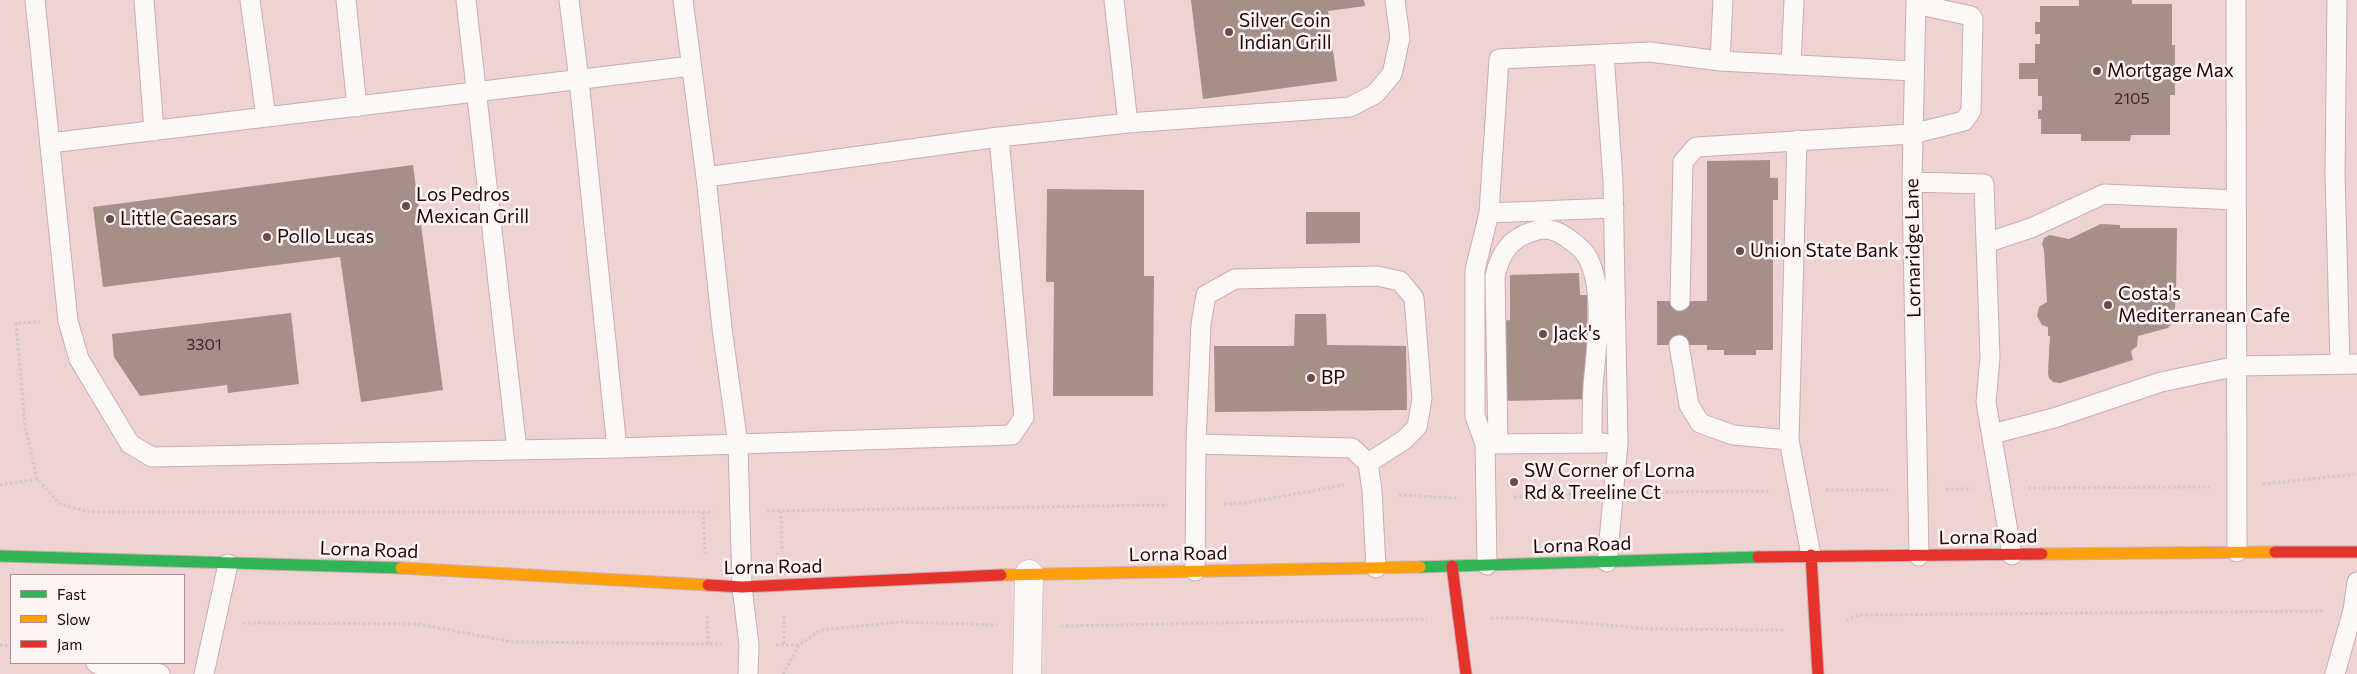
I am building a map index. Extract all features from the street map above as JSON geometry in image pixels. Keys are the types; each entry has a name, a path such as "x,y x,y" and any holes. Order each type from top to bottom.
{"street":[{"name":"Lorna Road","path":"0,556 87,567 228,564 461,570 742,587 1028,574 1376,568 1811,555 1919,556 2357,552"},
{"path":"1811,555 1818,674"},
{"path":"1452,566 1466,674"},
{"path":"1027,674 1028,574"}],"lane":[{"path":"35,0 68,320 79,360 130,444 152,457 738,445 1012,435 1024,417 999,138"},
{"path":"144,0 154,131"},
{"path":"250,0 266,117"},
{"path":"346,0 356,106"},
{"path":"466,0 517,450"},
{"path":"569,0 618,448"},
{"path":"683,0 706,177 722,328 738,445 742,587 749,645 748,674"},
{"path":"1114,0 1128,123"},
{"path":"706,177 1128,123 1350,107 1375,94 1392,74 1400,38 1394,0"},
{"path":"1720,61 1723,0"},
{"path":"1791,65 1794,0"},
{"path":"2236,0 2237,552"},
{"path":"1992,434 2054,418 2161,382 2237,366 2348,364 2335,174 2337,0"},
{"path":"1680,301 1683,162 1696,148 1912,134 1964,121 1969,117 1971,111 1974,33 1974,23 1971,16 1916,2"},
{"name":"Lornaridge Lane","path":"1916,2 1912,182 1919,556"},
{"path":"1491,444 1475,416 1475,270 1490,213 1499,59 1650,52 1720,61 1914,71"},
{"path":"1604,54 1614,208 1618,443 1607,562"},
{"path":"50,143 691,66"},
{"path":"1797,140 1789,440 1811,555"},
{"path":"1912,182 1984,184 1990,358 1986,402 2012,555"},
{"path":"1986,244 2031,228 2104,194 2236,200"},
{"path":"1490,213 1614,208"},
{"path":"1487,565 1495,276 1498,262 1505,248 1523,234 1539,228 1561,233 1573,241 1586,254 1595,276 1598,335 1593,388 1592,443"},
{"path":"1195,571 1196,444 1201,324 1206,295 1235,279 1377,276 1400,281 1414,298 1422,399 1416,427 1404,440 1368,463"},
{"path":"1679,346 1689,405 1700,423 1733,435 1789,440"},
{"path":"1491,444 1618,443"},
{"path":"1196,444 1352,448 1368,463 1372,490 1376,568"},
{"path":"204,674 228,564"},
{"path":"2340,673 2357,582"},
{"path":"98,664 160,674"}],"path":[{"path":"37,479 25,425 16,323 68,320"},
{"path":"214,623 418,624 513,642 708,644"},
{"path":"783,674 800,645"}],"building":[{"path":"1191,0 1364,0 1365,6 1328,11 1337,81 1203,99"},
{"name":"Mortgage Max","path":"2079,0 2132,0 2132,4 2172,4 2172,45 2175,45 2175,95 2170,95 2170,135 2131,135 2130,141 2081,141 2081,134 2041,134 2041,119 2038,119 2038,110 2042,110 2042,96 2038,96 2038,79 2019,79 2019,63 2035,63 2035,44 2040,44 2040,34 2035,34 2035,22 2040,22 2040,6 2079,6"},
{"name":"Union State Bank","path":"1770,160 1770,178 1778,178 1778,200 1773,200 1773,350 1756,350 1756,355 1724,355 1724,350 1707,350 1707,345 1657,345 1657,301 1707,301 1707,161"},
{"path":"413,165 443,390 361,402 340,257 103,287 93,207"},
{"path":"1047,189 1144,190 1144,276 1154,276 1153,396 1053,396 1054,282 1046,282"},
{"path":"1306,212 1360,212 1360,243 1306,244"},
{"name":"Costa's Mediterranean Cafe","path":"2101,224 2120,225 2120,228 2177,228 2174,320 2168,328 2138,336 2137,346 2131,351 2133,360 2060,383 2053,382 2049,378 2048,373 2050,336 2048,336 2048,327 2042,325 2037,316 2039,307 2047,302 2042,244 2044,238 2050,235 2069,239"},
{"name":"Jack's","path":"1579,273 1580,295 1587,295 1589,399 1503,401 1502,321 1510,320 1510,275"},
{"path":"291,313 299,384 228,393 227,385 140,396 114,357 112,334"},
{"name":"BP","path":"1295,314 1326,314 1327,345 1406,346 1407,410 1215,412 1214,346 1294,346"}],"traffic: fast":[{"path":"0,556 401,568"},
{"path":"1420,567 1758,557"}],"traffic: slow":[{"path":"2042,554 2275,552"},
{"path":"1001,575 1420,567"},
{"path":"401,568 708,585"}],"traffic: jam":[{"path":"2275,552 2357,552"},
{"path":"1758,557 2042,554"},
{"path":"1811,555 1818,674"},
{"path":"1452,566 1466,674"},
{"path":"708,585 742,587 1001,575"}],"place":[{"name":"Silver Coin Indian Grill","path":"1229,32"},
{"name":"Mortgage Max","path":"2097,71"},
{"name":"Los Pedros Mexican Grill","path":"406,206"},
{"name":"Little Caesars","path":"110,219"},
{"name":"Pollo Lucas","path":"267,237"},
{"name":"Union State Bank","path":"1740,251"},
{"name":"Costa's Mediterranean Cafe","path":"2108,305"},
{"name":"Jack's","path":"1543,334"},
{"name":"BP","path":"1311,378"},
{"name":"SW Corner of Lorna Rd & Treeline Ct","path":"1514,482"}]}
